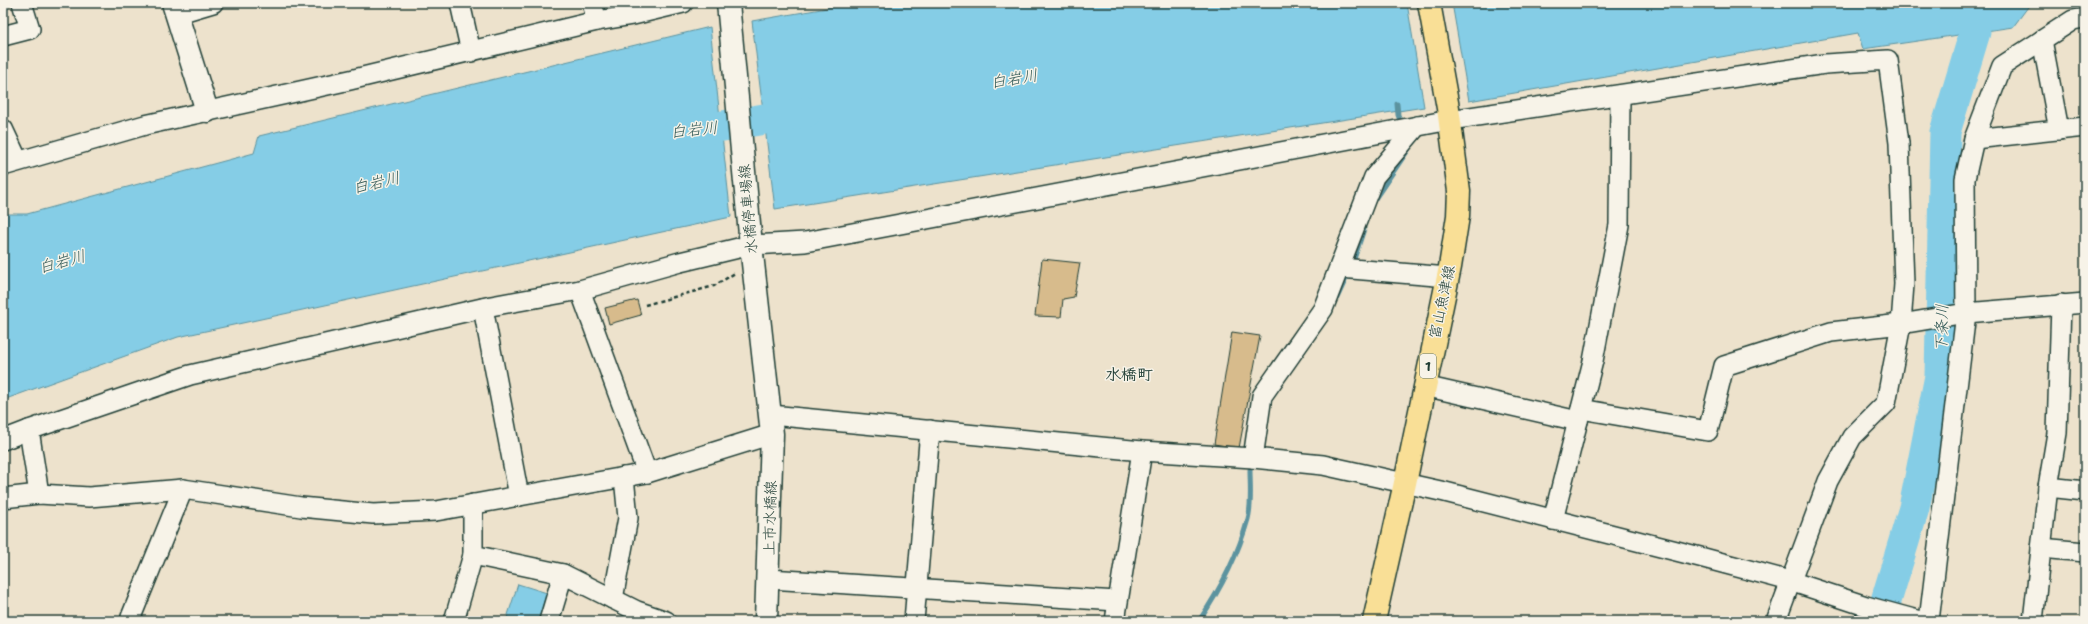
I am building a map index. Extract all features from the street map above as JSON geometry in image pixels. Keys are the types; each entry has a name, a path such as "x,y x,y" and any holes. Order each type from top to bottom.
{"main road":[{"name":"富山魚津線","path":"1376,620 1448,277 1458,216 1458,192 1449,114 1429,3"},
{"name":"水橋停車場線","path":"729,7 751,246 772,425"},
{"path":"175,8 207,111"},
{"name":"上市水橋線","path":"766,621 769,579 772,425"}],"street":[{"path":"3,36 30,29 22,3"},
{"path":"175,8 212,3"},
{"path":"460,3 471,52"},
{"path":"3,129 10,164 108,135 207,111 471,52 594,12 683,3"},
{"path":"1929,621 1961,314 1965,179 1974,139 2002,66 2073,20 2085,18"},
{"path":"2042,40 2059,130"},
{"path":"3,440 190,375 483,308 580,290 680,262 751,246 805,242 1417,126 1449,114 1620,96 1825,64 1888,60 1899,143 1904,284 1910,322 1886,403 1852,437 1828,480 1776,621"},
{"path":"1553,520 1593,361 1619,225 1620,96"},
{"path":"1253,458 1262,396 1323,309 1374,177 1417,126"},
{"path":"1974,139 2085,127"},
{"path":"1340,268 1448,277"},
{"path":"580,290 647,473"},
{"path":"1424,386 1579,415 1708,431 1724,366 1831,332 1961,314 2085,303"},
{"path":"2033,621 2048,486 2057,434 2061,304"},
{"path":"483,308 519,496"},
{"path":"3,498 39,494 89,497 183,490 373,514 436,511 647,473 772,425 930,430 1142,451 1253,458 1323,465 1405,483 1790,581 1866,606 1913,618"},
{"path":"29,430 39,494"},
{"path":"914,621 930,430"},
{"path":"1115,621 1142,451"},
{"path":"613,599 628,518 624,477"},
{"path":"2048,486 2085,491"},
{"path":"131,617 183,490"},
{"path":"454,621 473,555 473,504"},
{"path":"2041,548 2085,552"},
{"path":"473,555 563,574 613,599 635,616 666,621"},
{"path":"549,621 563,574"},
{"path":"769,579 1117,601"}],"path":[{"path":"645,305 714,286 751,246"}],"water":[{"path":"856,3 1407,3 1424,107 775,209 752,21"},
{"path":"1452,3 2031,3 2013,27 1863,49 1858,33 1469,101"},
{"path":"710,27 731,217 178,337 3,400 3,214 27,214 254,153 259,136"},
{"path":"518,584 547,593 538,621 506,621"}],"building":[{"path":"1042,259 1080,263 1074,297 1063,299 1061,317 1035,316"},
{"path":"637,300 641,315 609,324 605,308"},
{"path":"1232,332 1260,336 1239,448 1214,444"}],"waterway":[{"name":"下条川","path":"1880,621 1914,508 1940,376 1945,132 1975,32"},
{"path":"1397,104 1398,115 1402,126"},
{"name":"白岩川","path":"679,131 699,130 806,112"},
{"path":"1372,203 1408,150"},
{"path":"1352,265 1364,229"},
{"path":"1337,298 1349,272"},
{"path":"1199,621 1228,572 1244,532 1249,513 1250,470 1253,462"}],"district":[{"name":"水橋町","path":"1129,374"}]}
